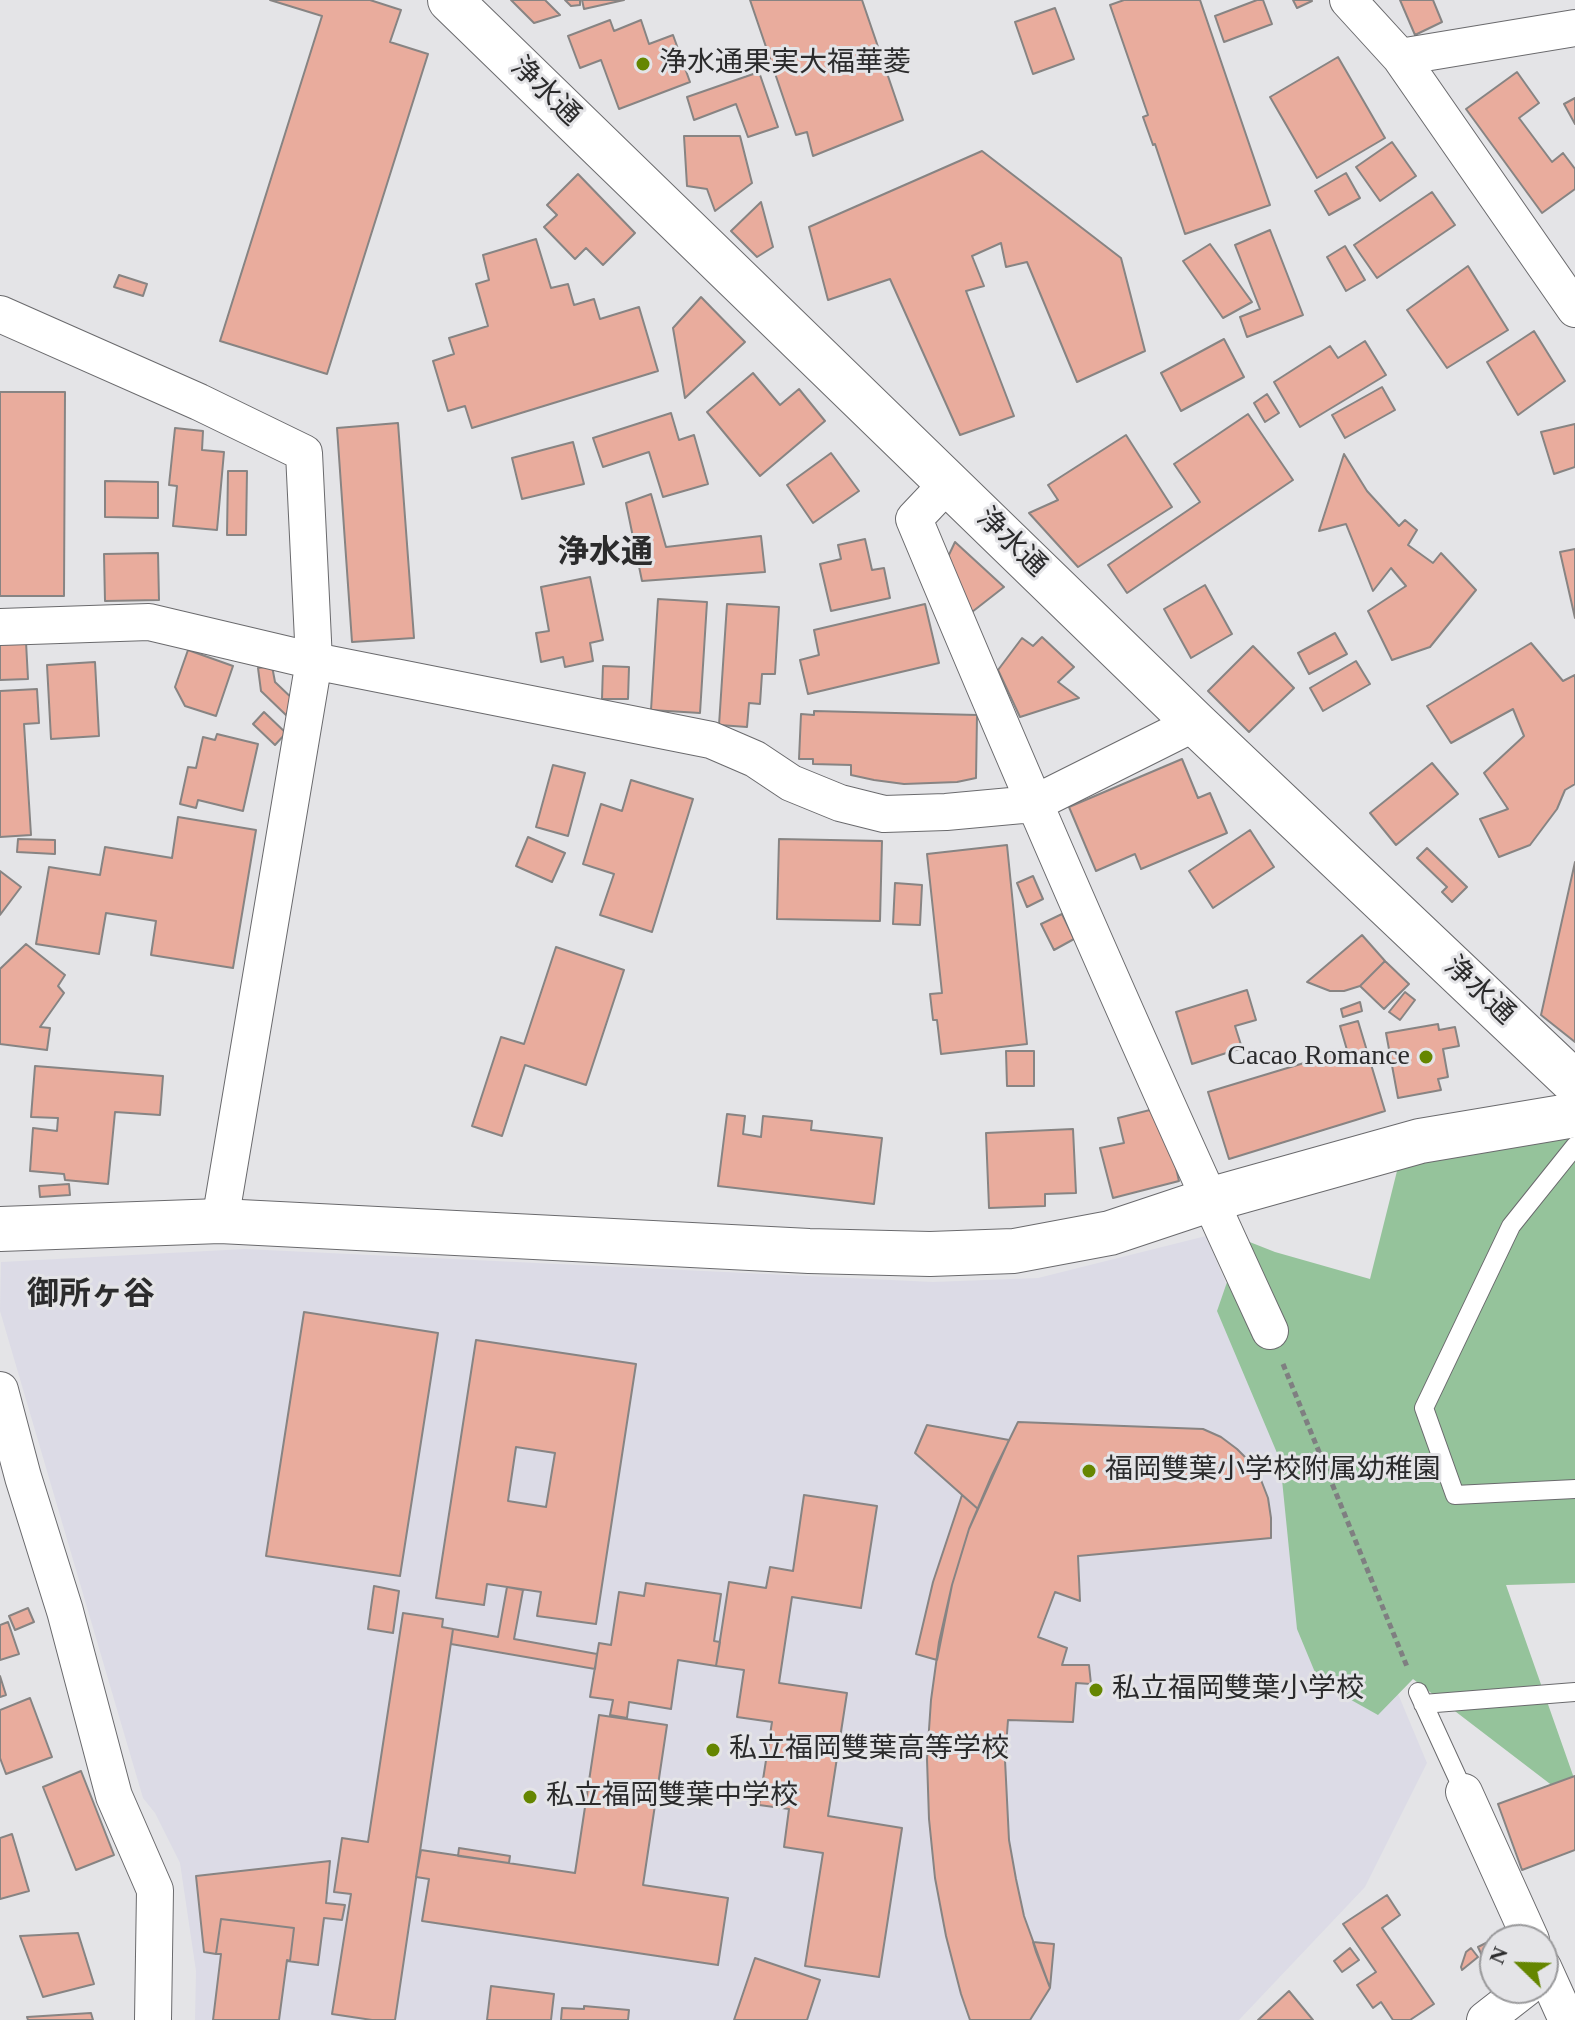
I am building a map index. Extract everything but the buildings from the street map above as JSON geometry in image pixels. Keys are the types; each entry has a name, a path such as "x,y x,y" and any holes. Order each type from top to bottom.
{"street":[{"name":"浄水通","path":"450,0 1195,723 1575,1083"},
{"path":"1348,0 1400,57 1575,309"},
{"path":"1400,57 1575,28"},
{"path":"0,314 199,402 304,453 314,661 220,1221"},
{"path":"949,482 914,519 1033,804 1270,1331"},
{"path":"0,627 149,622 314,661 711,740 755,759 791,783 840,803 884,814 1033,804 1195,723"},
{"path":"0,1229 220,1221 809,1251 930,1254 1014,1251 1110,1233 1209,1200 1420,1141 1575,1115"},
{"path":"0,1390 23,1477 65,1611 114,1796 155,1890 153,2020"},
{"path":"1464,1792 1524,1924"},
{"path":"1485,2020 1505,2004"}],"lane":[{"path":"1575,1146 1511,1226 1424,1408 1455,1495 1575,1489"},
{"path":"1464,1792 1421,1698 1575,1692"}],"path":[{"path":"1270,1331 1421,1698"}],"shaded area":[{"path":"1206,1236 1427,1763 1365,1887 1239,2020 195,2020 196,1971 180,1863 155,1813 143,1798 0,1311 1,1262 245,1249 933,1282 1038,1278"}],"green space":[{"path":"1575,1132 1575,1583 1506,1585 1575,1781 1575,1803 1413,1679 1378,1715 1319,1682 1297,1629 1280,1460 1217,1311 1242,1239 1275,1252 1370,1279 1401,1155"}],"place":[{"name":"浄水通果実大福華菱","path":"643,64"},
{"name":"Cacao Romance","path":"1426,1057"},
{"name":"福岡雙葉小学校附属幼稚園","path":"1089,1471"},
{"name":"私立福岡雙葉小学校","path":"1096,1690"},
{"name":"私立福岡雙葉高等学校","path":"713,1750"},
{"name":"私立福岡雙葉中学校","path":"530,1797"}],"district":[{"name":"浄水通","path":"605,554"},
{"name":"御所ヶ谷","path":"91,1296"}]}
